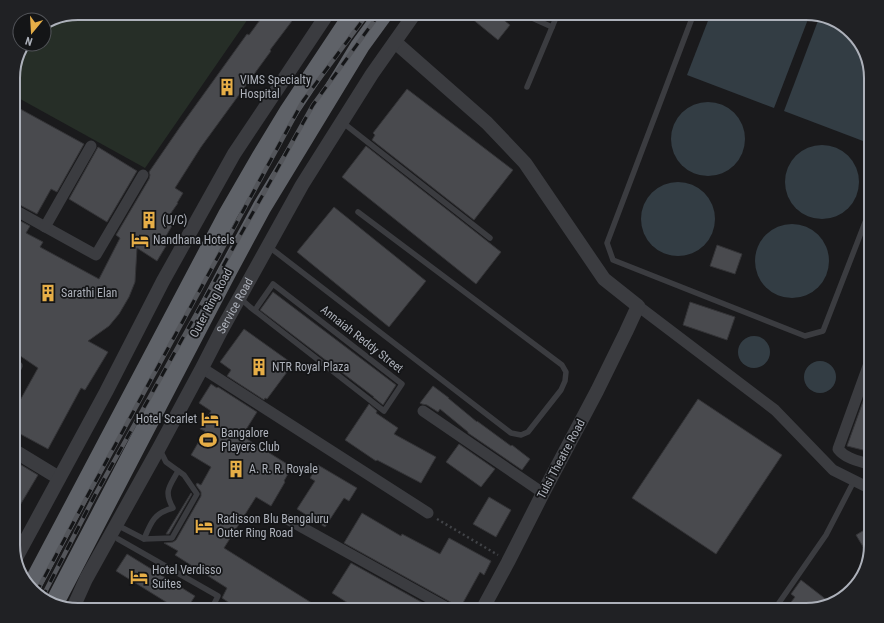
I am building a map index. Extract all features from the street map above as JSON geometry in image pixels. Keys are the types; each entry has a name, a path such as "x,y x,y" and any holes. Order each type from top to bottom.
{"highway":[{"path":"34,582 228,214 289,111 349,20"},
{"name":"Outer Ring Road","path":"57,599 262,207 360,46 379,20"}],"street":[{"path":"20,550 106,392 163,282 234,154 323,20"},
{"name":"Service Road","path":"75,603 86,579 302,185 372,74 410,20"},
{"path":"395,42 487,123 525,163 604,279 775,410 833,470 864,486"},
{"path":"45,227 91,146"},
{"path":"20,213 96,255 143,175"},
{"name":"Tulsi Theatre Road","path":"486,603 597,391 638,306"},
{"path":"202,368 428,514"},
{"path":"864,377 838,449 842,454 864,463"},
{"path":"423,411 543,493"},
{"path":"20,454 58,478"},
{"path":"844,476 850,458"},
{"path":"287,519 438,603"}],"lane":[{"path":"538,20 552,26"},
{"path":"527,87 555,20"},
{"path":"691,20 607,243 613,260 805,336 823,331 864,225"},
{"path":"342,122 469,225 490,238"},
{"path":"268,246 512,433 521,435 528,432 561,390 565,381 566,372 562,365 358,212"},
{"name":"Annaiah Reddy Street","path":"240,298 255,310 384,411 402,384 273,284 255,310"},
{"path":"117,524 144,539 172,538 197,494 184,475 166,462 159,448"},
{"path":"144,539 152,520 164,510 173,508 169,500 167,490 178,471"},
{"path":"779,603 826,535 854,481"},
{"path":"118,539 218,596 214,603"}],"path":[{"path":"428,514 508,562"}],"shaded area":[{"path":"247,20 145,168 20,99 20,74 26,52 52,52 52,26 67,21"},
{"path":"708,20 808,20 774,108 687,75"},
{"path":"818,21 831,26 841,32 854,46 863,67 864,141 784,111"},
{"path":"701,102 715,102 729,108 739,118 745,132 745,146 739,160 729,170 715,176 701,176 687,170 677,160 671,146 671,132 677,118 687,108"},
{"path":"815,145 829,145 843,151 853,161 859,175 859,189 853,203 843,213 829,219 815,219 801,213 791,203 785,189 785,175 791,161 801,151"},
{"path":"671,182 685,182 699,188 709,198 715,212 715,226 709,240 699,250 685,256 671,256 657,250 647,240 641,226 641,212 647,198 657,188"},
{"path":"785,224 799,224 813,230 823,240 829,254 829,268 823,282 813,292 799,298 785,298 771,292 761,282 755,268 755,254 761,240 771,230"},
{"path":"751,336 757,336 767,343 770,352 769,358 763,365 757,368 751,368 741,361 738,355 738,349 745,339"},
{"path":"817,361 823,361 833,368 836,377 835,383 829,390 823,393 817,393 807,386 804,380 804,374 811,364"}],"building":[{"path":"260,20 293,20 201,147 175,188 183,193 166,220 173,224 162,243 166,246 157,261 137,248 135,282 129,297 119,314 109,326 88,341 108,352 85,390 81,388 48,449 20,434 20,400 38,368 20,356 20,221 30,226 26,233 43,242 40,247 99,279 120,238 116,235 149,179 149,172 247,34 249,35"},
{"path":"474,20 504,20 510,25 498,40"},
{"path":"407,89 513,170 474,220 372,140 375,135 373,133"},
{"path":"20,109 84,144 57,192 51,189 37,214 20,205"},
{"path":"366,146 501,252 476,284 342,177"},
{"path":"98,147 137,171 107,222 69,199"},
{"path":"334,207 426,281 389,327 297,252"},
{"path":"717,245 742,254 735,274 710,266"},
{"path":"273,292 396,385 383,405 260,310"},
{"path":"690,302 735,317 727,340 683,325"},
{"name":"NTR Royal Plaza","path":"244,329 293,364 267,399 265,398 264,400 227,376 231,370 220,362"},
{"path":"211,384 257,412 242,436 292,467 271,506 256,497 224,548 312,603 230,603 222,598 227,588 175,555 178,551 164,543 173,542 176,540 201,496 201,492 196,485 197,483 201,485 211,467 191,455 205,431 200,429 211,411 199,403"},
{"path":"433,386 477,422 530,459 522,470 468,433 440,409 438,412 427,405 420,403"},
{"path":"698,399 782,455 716,554 632,498"},
{"path":"864,399 864,450 847,446"},
{"path":"369,404 377,411 376,413 398,428 394,434 436,457 421,483 377,460 376,461 345,440"},
{"path":"459,444 495,469 481,487 446,462"},
{"path":"20,464 38,475 20,505"},
{"path":"318,465 357,488 349,501 344,498 325,527 297,509 315,481 310,478"},
{"path":"191,493 192,494 169,534 166,534"},
{"path":"489,497 511,510 496,537 473,524"},
{"path":"362,513 401,536 402,534 440,554 449,538 491,561 484,575 480,572 463,603 452,603 344,543"},
{"path":"864,530 864,548 856,535"},
{"path":"127,554 195,596 190,603 168,603 116,571"},
{"path":"351,563 423,603 348,603 332,593"},
{"path":"801,580 826,599 817,602 790,603 795,597 791,594"}],"railway":[{"path":"39,588 303,101 363,20"},
{"path":"45,592 94,497 313,105 375,20"}],"place":[{"name":"VIMS Specialty Hospital","path":"227,87"},
{"name":"(U/C)","path":"149,220"},
{"name":"Nandhana Hotels","path":"140,240"},
{"name":"Sarathi Elan","path":"48,293"},
{"name":"NTR Royal Plaza","path":"259,367"},
{"name":"Hotel Scarlet","path":"210,419"},
{"name":"Bangalore Players Club","path":"208,440"},
{"name":"A. R. R. Royale","path":"236,469"},
{"name":"Radisson Blu Bengaluru Outer Ring Road","path":"204,526"},
{"name":"Hotel Verdisso Suites","path":"139,577"}]}
